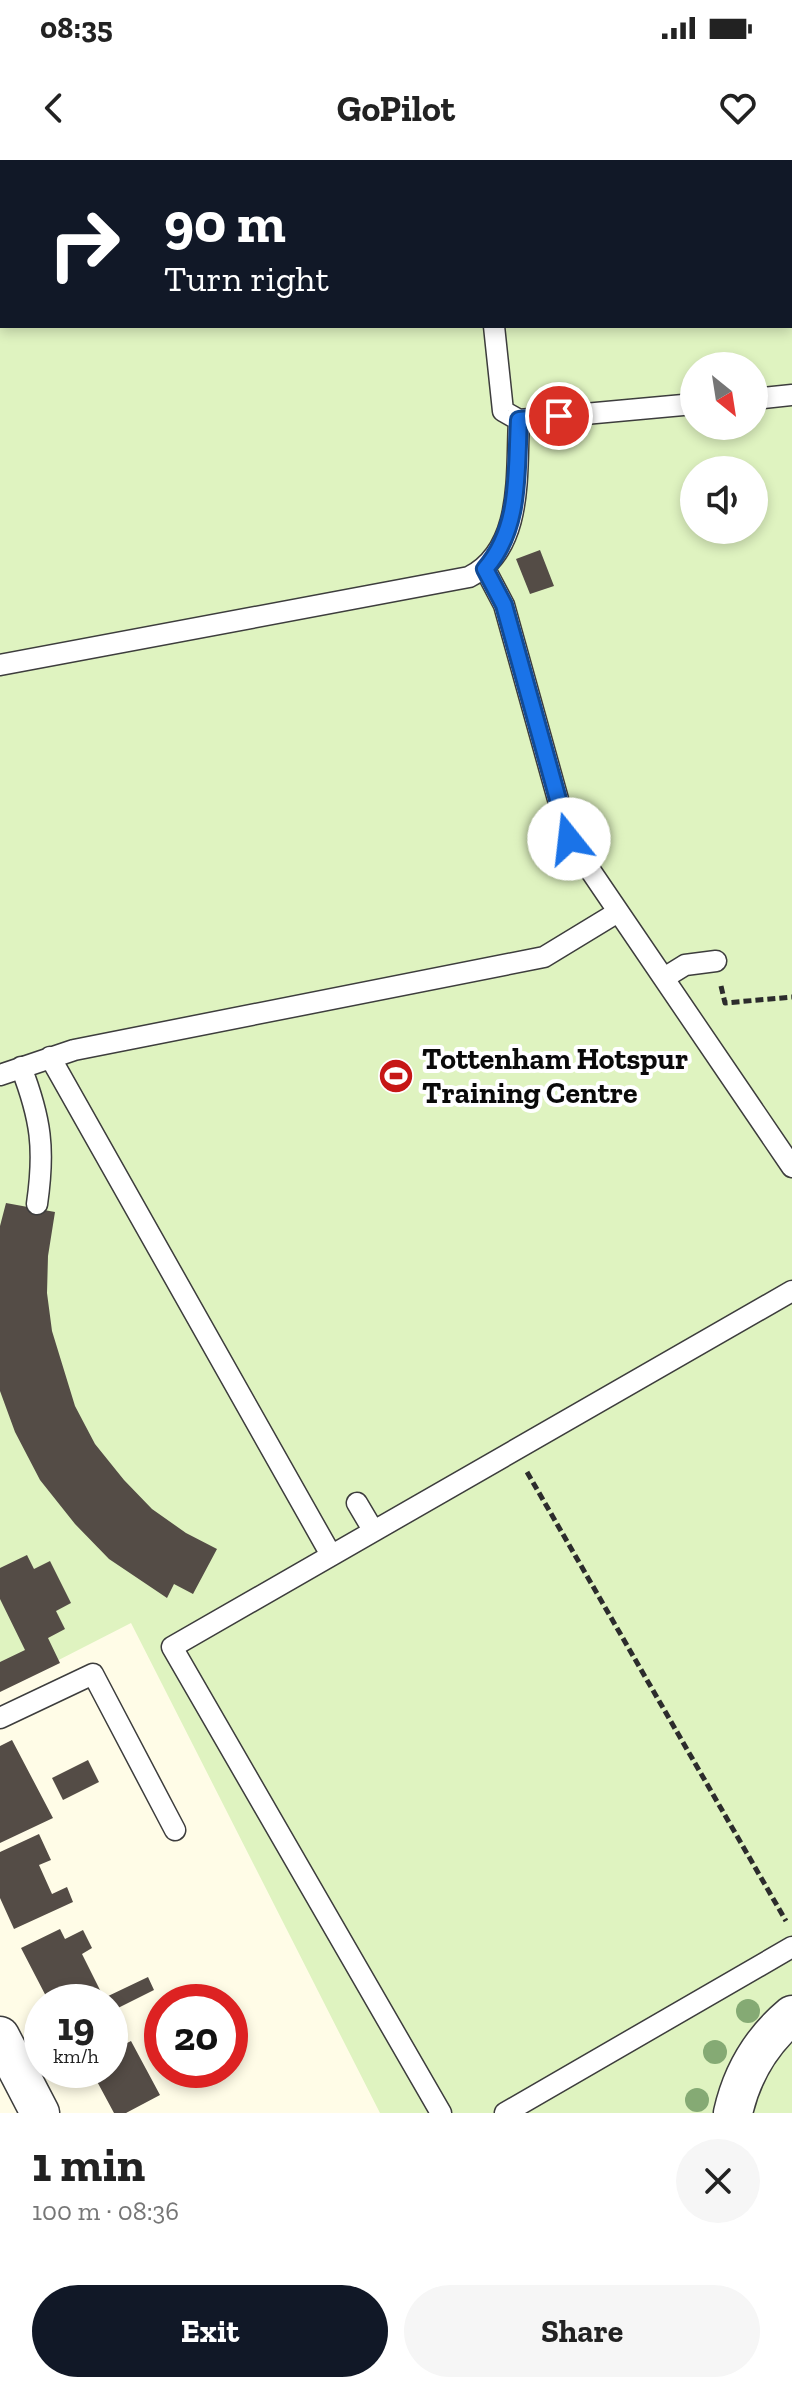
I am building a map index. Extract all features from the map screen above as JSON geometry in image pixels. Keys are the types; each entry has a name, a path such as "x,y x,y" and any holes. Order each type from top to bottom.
{"street":[{"path":"733,2113 738,2091 751,2063 772,2032 792,2015"},
{"path":"0,2036 40,2113"}],"lane":[{"path":"494,328 503,411 519,420 680,405"},
{"path":"768,398 792,395"},
{"path":"0,665 469,577 485,569 505,541 514,508 519,420"},
{"path":"485,569 504,605 569,839 792,1167"},
{"path":"0,1075 50,1057 544,957 618,912"},
{"path":"664,978 685,965 716,961"},
{"path":"50,1057 331,1555"},
{"path":"21,1067 41,1134 42,1166 37,1204"},
{"path":"441,2113 172,1647 792,1291"},
{"path":"357,1503 373,1530"},
{"path":"0,1718 93,1674 175,1830"},
{"path":"505,2113 792,1947"}],"path":[{"path":"716,961 725,1003 792,997"},
{"path":"515,1451 792,1932"}],"green space":[{"name":"Tottenham Hotspur Training Centre","path":"0,328 792,328 792,2113 380,2113 131,1623 0,1690"}],"building":[{"path":"540,550 554,586 530,594 516,559"},
{"path":"6,1203 55,1212 48,1256 47,1293 52,1331 75,1406 95,1444 152,1509 186,1533 217,1549 193,1594 174,1584 167,1598 109,1559 75,1524 40,1480 15,1432 0,1391 0,1226"},
{"path":"27,1555 34,1569 50,1561 71,1603 56,1611 65,1629 48,1638 60,1663 0,1692 0,1662 25,1650 0,1599 0,1568"},
{"path":"12,1740 53,1818 0,1843 0,1746"},
{"path":"88,1760 99,1782 63,1800 52,1778"},
{"path":"39,1834 51,1860 39,1865 52,1894 67,1887 73,1902 14,1929 0,1898 0,1852"},
{"path":"60,1929 65,1939 83,1930 92,1948 82,1954 97,1984 40,1984 21,1948"},
{"path":"148,1977 151,1984 144,1984 144,1995 128,2003 128,1987"},
{"path":"131,2041 144,2065 144,2088 156,2088 160,2095 126,2113 114,2113 101,2088 128,2088 128,2042"}],"place":[{"name":"Tottenham Hotspur Training Centre","path":"396,1076"}],"route":[{"path":"559,416 519,420 514,508 505,541 485,569 504,605 569,839"}]}
